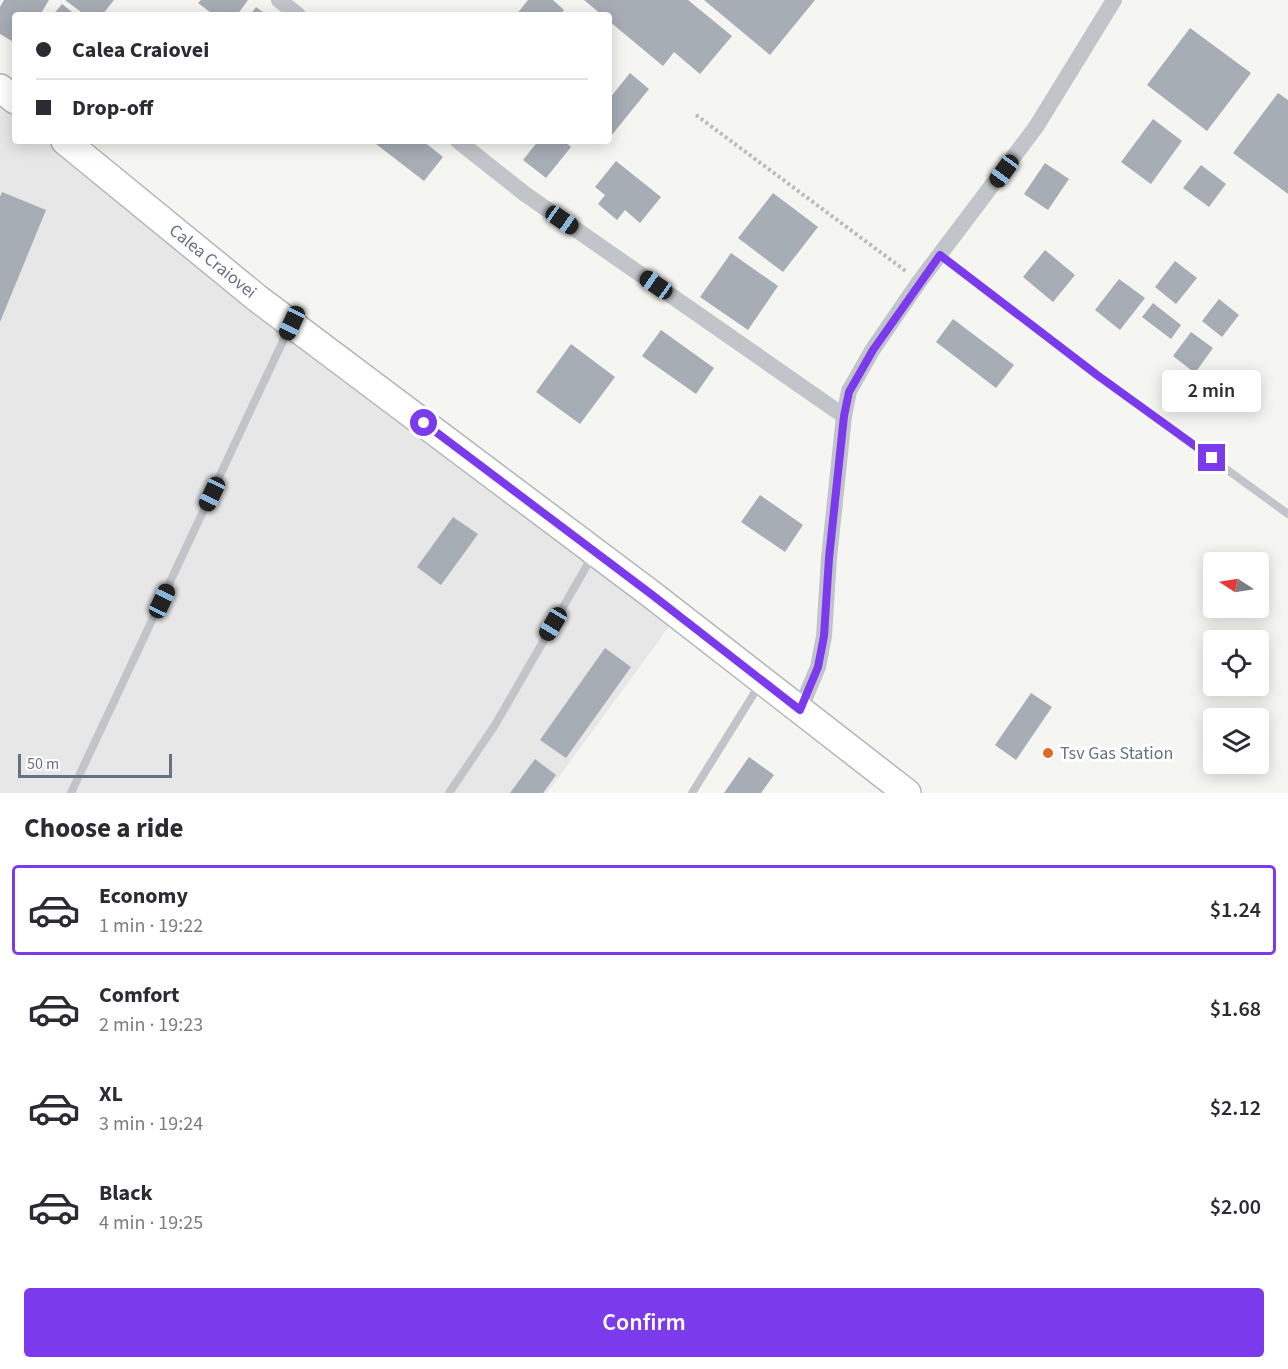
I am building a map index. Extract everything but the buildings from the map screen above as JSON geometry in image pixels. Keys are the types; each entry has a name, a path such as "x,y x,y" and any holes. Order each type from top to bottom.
{"main road":[{"path":"0,88 12,98"},
{"name":"Calea Craiovei","path":"69,144 292,323 595,552 907,793"}],"street":[{"path":"279,0 294,12"},
{"path":"800,710 818,667 824,636 829,558 844,416 849,392 867,359 920,282 1036,127 1114,0"},
{"path":"462,144 525,194 844,416"}],"lane":[{"path":"940,255 1097,375 1288,514"},
{"path":"71,793 292,323"},
{"path":"449,793 495,725 595,552"},
{"path":"692,793 762,680"}],"path":[{"path":"696,114 920,282"}],"shaded area":[{"path":"0,103 12,112 12,144 55,144 144,211 671,624 547,793 0,793"}],"place":[{"name":"Tsv Gas Station","path":"1048,753"}],"route":[{"path":"424,423 651,594 800,710 818,667 824,636 829,558 844,416 849,392 873,350 940,255 1097,375 1212,458"}]}
